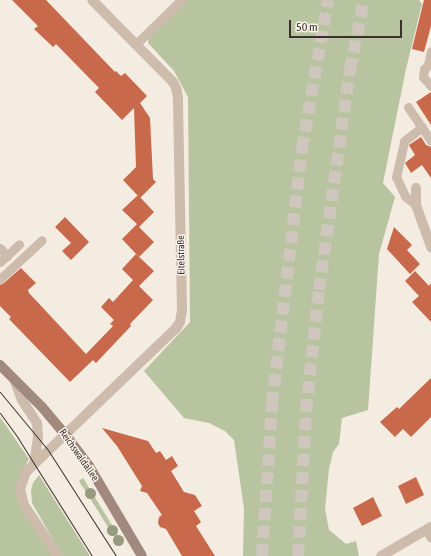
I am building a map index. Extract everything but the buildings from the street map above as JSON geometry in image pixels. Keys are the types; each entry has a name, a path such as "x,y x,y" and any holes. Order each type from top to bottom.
{"main road":[{"name":"Reichswaldallee","path":"0,365 42,407 89,466 142,556"}],"street":[{"name":"Eitelstraße","path":"34,464 176,328 181,318 178,98 173,82 92,0"},
{"path":"416,188 416,205 431,247"},
{"path":"15,381 22,400 37,423 38,437 34,464 22,482 21,497 24,505 58,556"},
{"path":"381,556 429,532"}],"lane":[{"path":"136,44 182,0"},
{"path":"431,51 429,64 424,69 423,77 431,86"},
{"path":"408,108 431,141"},
{"path":"416,205 405,196 396,177 404,141 422,127"},
{"path":"0,278 42,240"},
{"path":"0,262 19,244"},
{"path":"0,248 7,256"}],"green space":[{"path":"184,0 419,0 422,4 406,69 383,183 395,197 379,254 368,410 342,418 339,444 333,452 329,469 325,509 329,530 346,544 356,541 359,556 243,556 244,509 234,440 225,431 209,423 184,418 144,371 190,322 188,97 174,71 148,43 149,33"},
{"path":"0,417 29,459 18,480 18,503 54,556 0,556"},
{"path":"39,475 90,556 63,556 56,545 32,503 31,491 33,483"},
{"path":"83,478 123,543 120,546 79,481"}],"tunnel":[{"path":"262,556 272,404 302,149 328,0"},
{"path":"298,556 306,411 319,290 350,70 364,0"}],"tram line":[{"path":"0,392 48,450 116,556"},
{"path":"0,413 18,438 92,556"}]}
